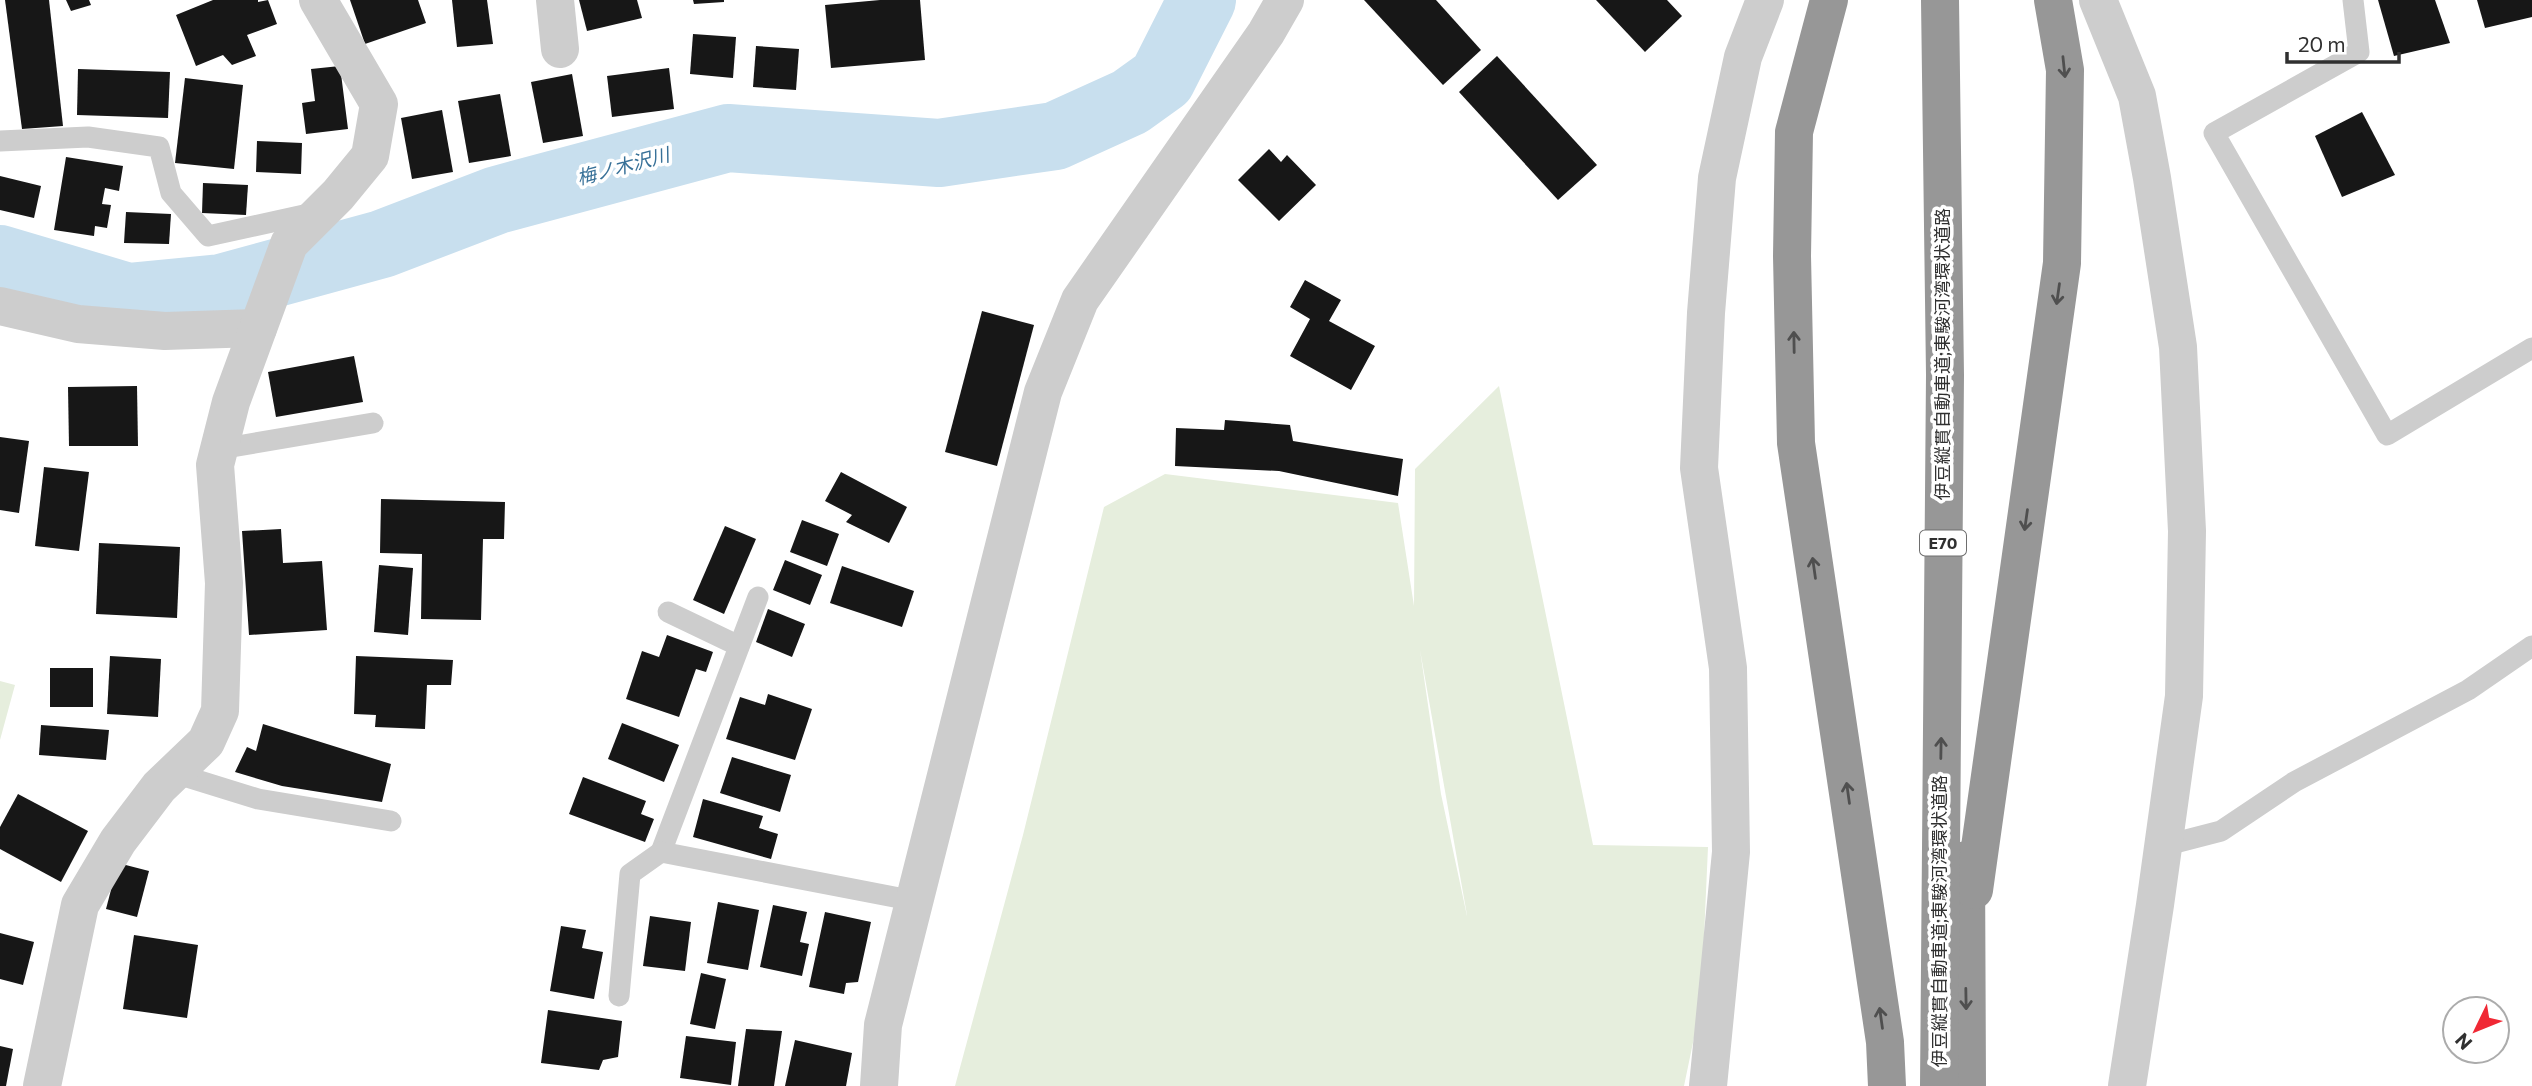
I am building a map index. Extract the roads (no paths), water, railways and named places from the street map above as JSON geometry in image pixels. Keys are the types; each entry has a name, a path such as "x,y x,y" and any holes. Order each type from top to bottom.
{"highway":[{"path":"1829,0 1794,132 1792,256 1796,443 1883,1028 1887,1086"},
{"name":"伊豆縦貫自動車道;東駿河湾環状道路","path":"1939,1086 1945,375 1940,0"},
{"name":"伊豆縦貫自動車道;東駿河湾環状道路","path":"1962,0 1968,366 1967,1086"},
{"path":"1966,950 2062,262 2066,70 2053,0"}],"street":[{"path":"42,1086 80,905 118,841 159,788 206,742 220,711 224,583 215,465 231,402 289,244 338,195 370,156 379,104 317,0"},
{"path":"555,0 560,49"},
{"path":"878,1086 883,1025 1043,392 1080,300 1266,33 1285,0"},
{"path":"1708,1086 1731,852 1728,668 1699,468 1706,313 1717,178 1743,57 1765,0"},
{"path":"2106,3 2137,96 2178,347 2187,531 2184,696 2126,1086"},
{"path":"0,306 78,324 164,331 261,320"}],"lane":[{"path":"2353,0 2360,52 2214,133 2388,435 2532,348"},
{"path":"0,141 88,137 159,147 171,193 208,236 321,212"},
{"path":"219,449 373,423"},
{"path":"620,996 630,874 661,852 758,597"},
{"path":"668,612 739,646"},
{"path":"2163,846 2221,831 2294,782 2468,690 2532,646"},
{"path":"174,773 258,799 391,821"},
{"path":"661,852 915,901"}],"waterway":[{"name":"梅ノ木沢川","path":"0,259 128,297 221,288 382,244 497,200 728,138 939,153 1055,136 1130,102 1162,79 1202,0"}]}
